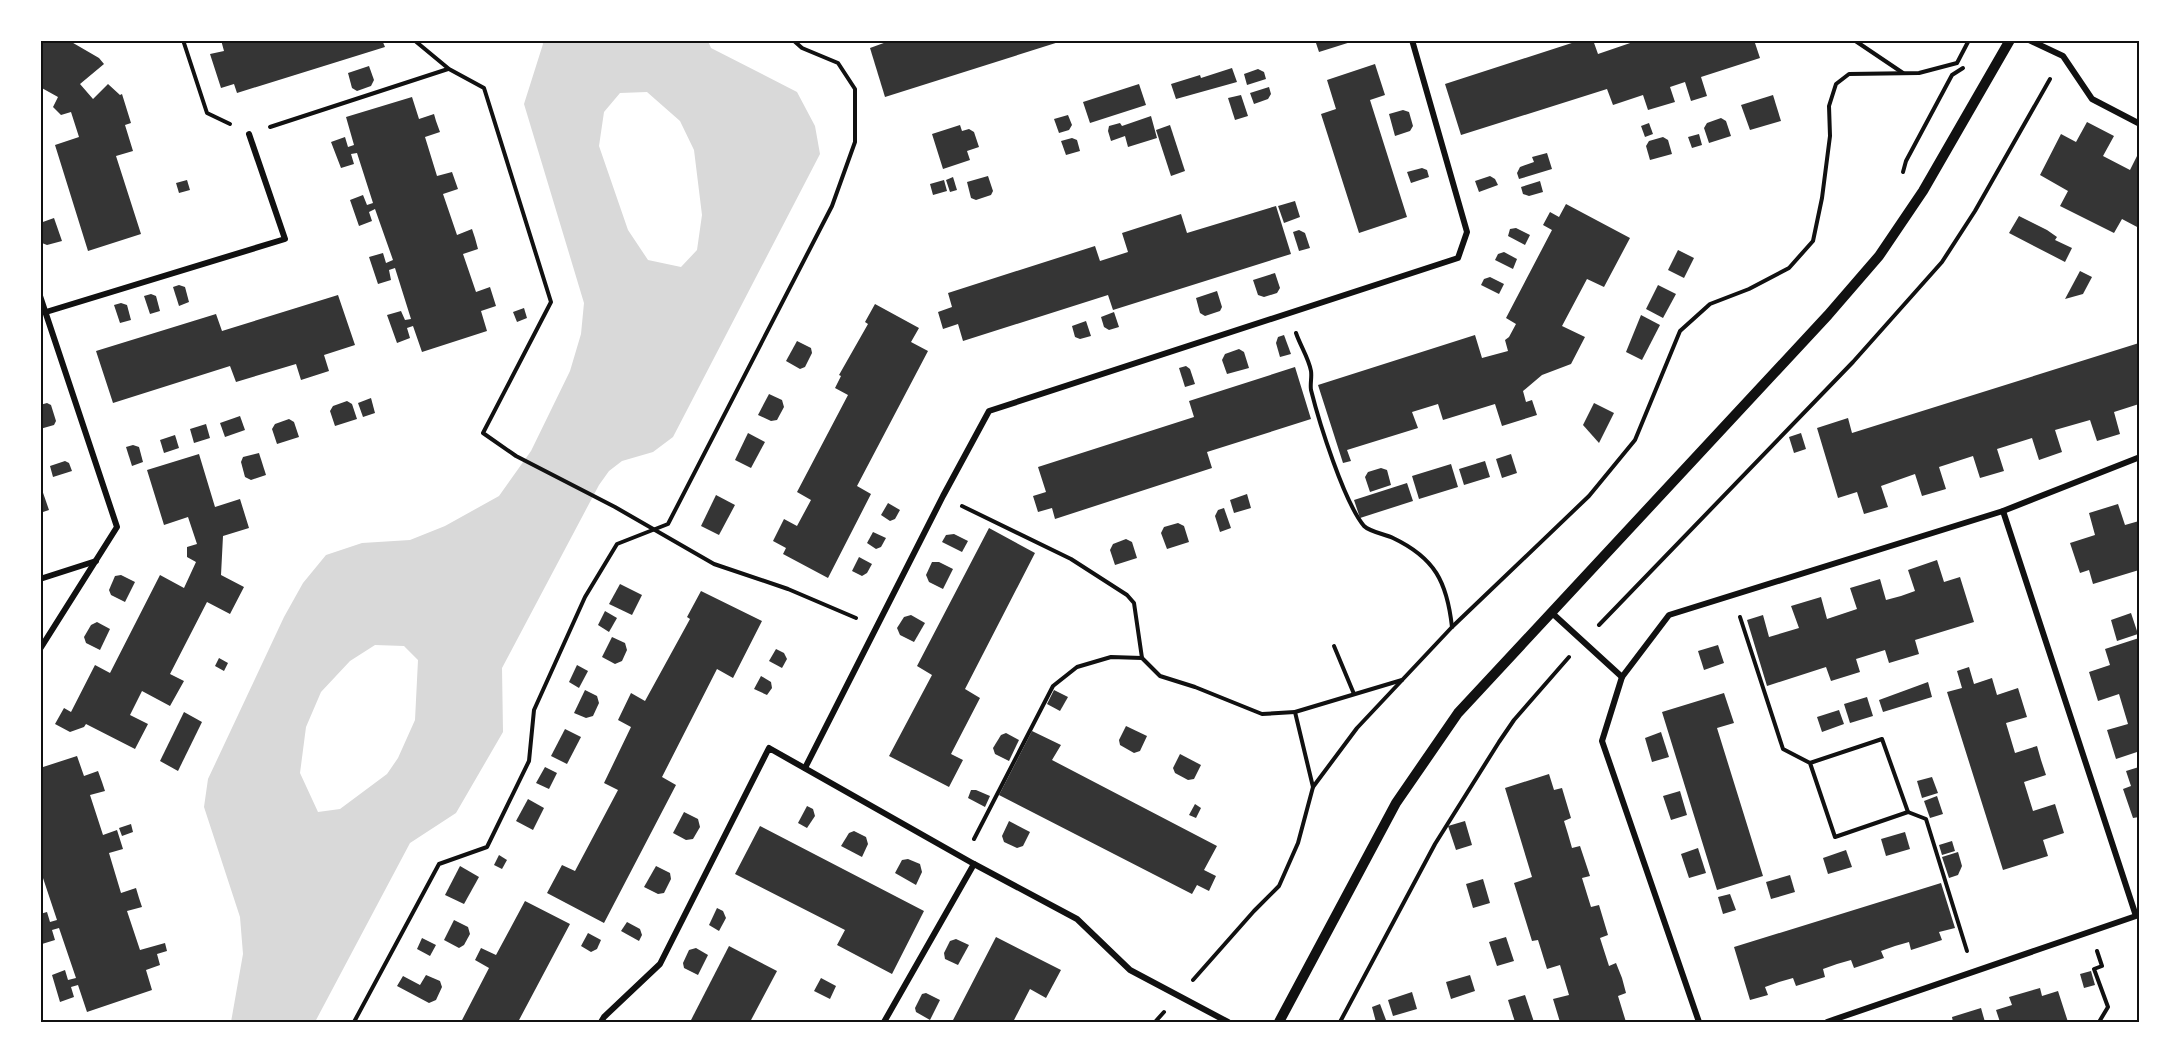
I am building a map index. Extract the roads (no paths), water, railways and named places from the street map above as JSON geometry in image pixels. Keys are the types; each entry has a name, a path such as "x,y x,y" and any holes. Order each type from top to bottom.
{"street":[{"path":"805,768 943,496 989,411 1458,258 1467,232 1412,40"},
{"path":"1279,1023 1396,803 1458,713 1828,315 1879,256 1923,191 2010,40"},
{"path":"2029,40 2063,56 2092,99 2139,124"},
{"path":"46,312 285,239 249,134"},
{"path":"40,296 117,528 40,649"},
{"path":"1699,1023 1602,741 1622,677 1669,615 2003,511 2139,457"},
{"path":"1827,1023 2136,916 2003,511"},
{"path":"40,579 97,561"},
{"path":"1552,613 1622,677"},
{"path":"601,1023 604,1017 660,964 769,748 974,864 1077,919 1130,970 1228,1023"},
{"path":"884,1023 974,864"}]}
